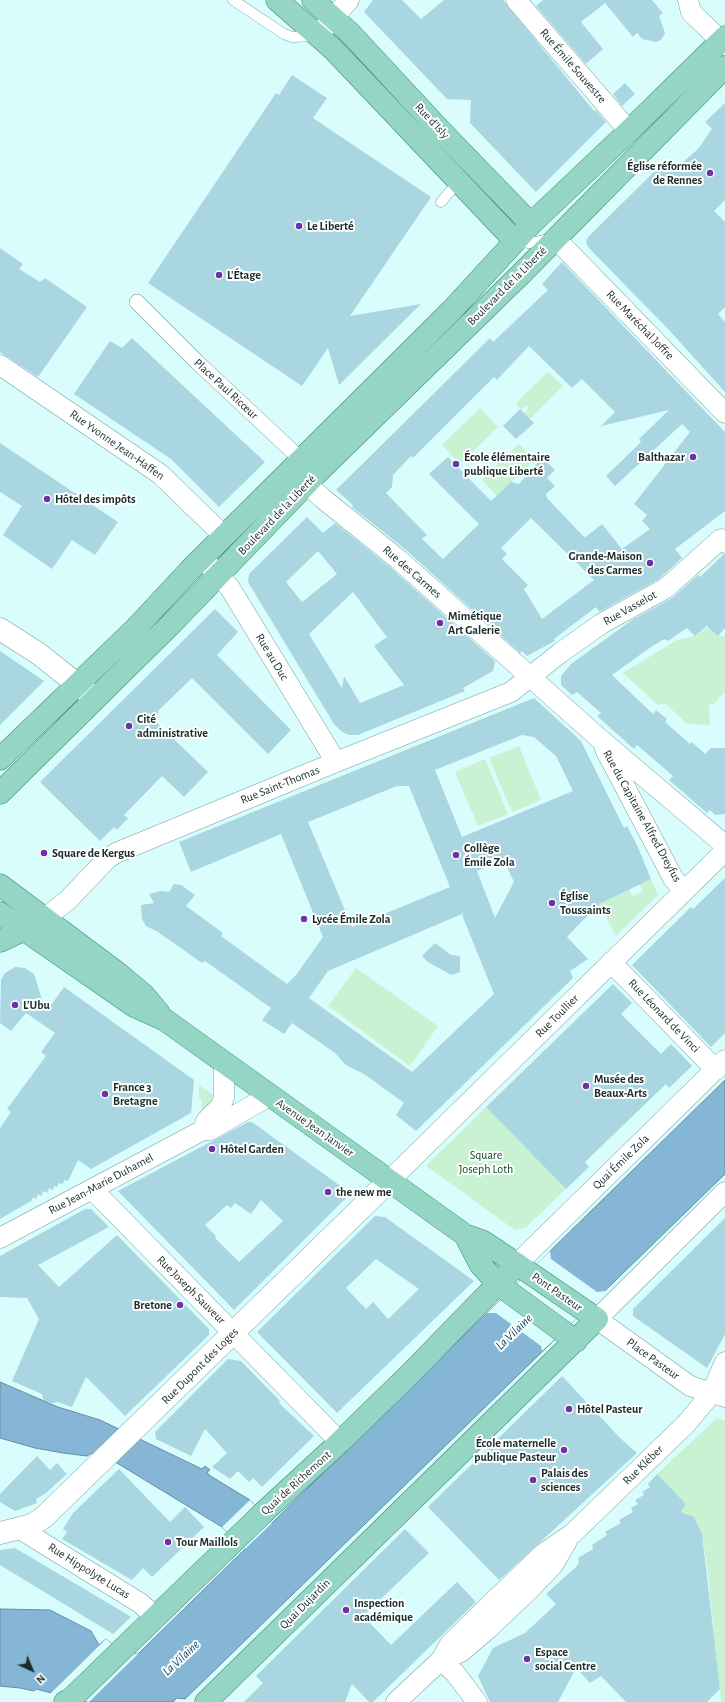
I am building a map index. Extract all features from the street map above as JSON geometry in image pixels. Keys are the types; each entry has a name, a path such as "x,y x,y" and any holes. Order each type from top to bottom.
{"main road":[{"name":"Rue d'Isly","path":"277,0 318,35 459,182 525,236"},
{"name":"Rue d'Isly","path":"313,0 334,18 525,236"},
{"name":"Boulevard de la Liberté","path":"0,793 218,576 304,471 451,311 629,131 724,41"},
{"name":"Boulevard de la Liberté","path":"0,759 135,628 224,536 304,471 448,345 725,67"},
{"path":"448,345 497,281 525,236"},
{"name":"Avenue Jean Janvier","path":"0,885 86,947 144,995 165,1020"},
{"path":"0,905 25,903"},
{"name":"Avenue Jean Janvier","path":"0,914 134,1006 165,1020 465,1235 482,1242 523,1268"},
{"path":"0,941 24,931 45,918"},
{"name":"Avenue Jean Janvier","path":"465,1235 480,1264 502,1288"},
{"name":"Quai de Richemont","path":"68,1701 234,1540 340,1442 523,1268"},
{"name":"Pont Pasteur","path":"523,1268 591,1316"},
{"path":"502,1288 570,1337"},
{"name":"Quai Dujardin","path":"206,1702 405,1506 591,1316"}],"street":[{"path":"318,35 349,0"},
{"name":"Rue Émile Souvestre","path":"516,0 629,131"},
{"path":"688,0 691,12 724,41"},
{"name":"Rue Maréchal Joffre","path":"555,238 725,413"},
{"name":"Place Paul Ricœur","path":"136,302 304,471"},
{"name":"Rue Yvonne Jean-Haffen","path":"0,365 160,474 224,536"},
{"name":"Rue des Carmes","path":"304,471 322,498 398,560 532,677"},
{"name":"Rue Vasselot","path":"532,677 560,653 601,624 666,588 724,539"},
{"name":"Rue au Duc","path":"203,558 230,588 336,762"},
{"path":"0,629 39,654 95,698"},
{"name":"Rue du Capitaine Alfred Dreyfus","path":"532,677 601,740 725,845"},
{"name":"Rue Saint-Thomas","path":"45,918 68,900 107,859 116,853 336,762 511,692 532,677"},
{"name":"Rue du Capitaine Alfred Dreyfus","path":"601,740 673,878 684,891"},
{"name":"Rue Toullier","path":"389,1181 725,851"},
{"name":"Rue Léonard de Vinci","path":"612,962 720,1065"},
{"name":"Rue Jean-Marie Duhamel","path":"203,1130 206,1121 220,1107 224,1098 224,1063"},
{"name":"Quai Émile Zola","path":"523,1268 720,1065"},
{"name":"Rue Jean-Marie Duhamel","path":"0,1238 203,1130 210,1130 269,1096"},
{"name":"Rue Dupont des Loges","path":"6,1531 44,1517 130,1435 233,1332 389,1181"},
{"name":"Rue Joseph Sauveur","path":"92,1189 340,1442"},
{"path":"591,1316 725,1192"},
{"name":"Place Pasteur","path":"591,1316 690,1386 718,1396"},
{"name":"Rue Kléber","path":"396,1702 441,1660 461,1652 488,1629 552,1565 572,1534 686,1424 718,1396 725,1362"},
{"name":"Rue Hippolyte Lucas","path":"6,1531 140,1603 156,1617"},
{"path":"441,1660 455,1673 477,1702"}],"lane":[{"path":"233,0 284,34 292,37 318,35"},
{"path":"441,202 459,182"},
{"name":"Boulevard de la Liberté","path":"525,236 555,238"},
{"name":"Boulevard de la Liberté","path":"525,236 555,238"}],"green space":[{"path":"548,372 563,386 531,418 528,417 524,413 529,407 527,405 521,410 516,403"},
{"path":"480,408 498,427 460,464 442,445"},
{"path":"519,444 535,459 497,496 482,480"},
{"path":"709,627 718,636 725,636 725,693 719,697 716,703 709,705 710,725 687,724 665,703 658,705 623,673 677,640 695,636"},
{"path":"519,746 541,800 512,812 489,758"},
{"path":"485,759 508,814 478,826 455,772"},
{"path":"651,879 658,895 616,936 599,904 629,889 632,896 643,891 639,884"},
{"path":"356,968 438,1026 410,1066 328,1006"},
{"path":"199,1085 216,1097 201,1116 202,1100 199,1098"},
{"name":"Square Joseph Loth","path":"486,1107 566,1189 525,1228 515,1230 426,1166"},
{"path":"717,1418 725,1421 725,1702 721,1702 707,1566 702,1534 694,1517 681,1512 686,1504 657,1474"}],"water":[{"name":"La Vilaine","path":"725,1080 725,1174 185,1699 177,1698 173,1702 86,1702 36,1689 34,1691 0,1686 0,1609 50,1610 91,1631 99,1645 106,1639 122,1652 134,1654 139,1653 245,1549 222,1527 117,1463 92,1453 87,1456 63,1453 35,1448 0,1438 0,1382 58,1407 100,1420 202,1469 205,1466 210,1470 207,1472 209,1475 250,1500 272,1523"}],"pier":[{"path":"550,1251 551,1259 597,1292 606,1291 542,1351 541,1346 496,1313 487,1313"},
{"path":"250,1500 272,1523 245,1549 222,1527"},
{"path":"106,1639 122,1652 134,1654 139,1653 89,1702 50,1694"}],"building":[{"path":"373,0 402,0 421,19 444,0 503,0 594,111 596,110 606,122 536,192 470,123 471,100 447,99 364,12"},
{"path":"543,0 652,0 663,13 659,16 665,33 661,40 656,42 642,39 637,33 633,37 605,3 581,22 603,49 586,64 536,6"},
{"name":"Le Liberté","path":"292,75 327,98 313,118 431,197 350,316 421,304 339,385 328,348 302,386 148,283 276,93 279,95"},
{"path":"625,83 635,94 622,106 613,94"},
{"path":"725,103 725,200 714,211 725,222 725,307 718,314 725,322 725,392 670,331 588,247 586,242 588,237 665,161 674,170 698,149 712,129 705,122"},
{"path":"0,248 23,264 19,269 40,282 45,278 87,307 38,377 0,352"},
{"path":"562,262 725,432 725,511 675,549 682,558 659,579 599,612 596,607 554,639 555,641 527,656 522,651 520,653 406,550 352,507 353,505 336,490 490,338 493,342 548,290 542,284","holes":["529,346 572,388 582,379 615,412 601,426 669,410 639,439 641,442 606,476 615,486 682,424 690,432 634,504 647,515 642,521 650,529 622,549 602,524 584,537 547,498 546,494 555,486 547,478 555,470 542,457 519,484 511,482 491,501 448,457 429,474 479,524 443,559 422,539 427,535 386,493 392,487 393,475 411,456 413,458 494,377 497,380","531,518 594,580 542,619 524,589 528,585 502,559 507,554 501,548"]},
{"path":"132,338 265,462 219,507 171,459 74,394 110,341 122,348"},
{"path":"520,409 534,423 516,439 503,426"},
{"name":"Hôtel des impôts","path":"0,443 118,522 95,555 72,540 52,569 3,535 22,506 0,492"},
{"path":"307,517 323,533 335,523 391,568 495,661 493,671 463,688 465,691 358,735 349,735 342,732 334,724 248,582 249,574","holes":["318,551 337,574 302,602 286,582","353,592 387,637 374,646 404,685 360,703 344,676 342,688 309,634"]},
{"path":"724,554 725,628 718,636 707,626 695,636 687,628 668,641 664,639 648,649 612,675 653,714 656,710 667,719 665,722 690,744 692,742 705,754 711,748 725,748 725,814 715,815 710,810 707,813 669,780 673,776 637,745 634,749 597,716 601,713 577,692 572,695 561,685 561,676 571,664 632,620 672,598 698,575 700,577"},
{"name":"Cité administrative","path":"215,609 238,632 217,655 291,730 268,754 192,678 158,711 159,712 153,719 208,772 184,797 162,776 124,815 128,818 117,830 114,827 100,841 40,782"},
{"path":"0,651 44,681 0,725"},
{"path":"534,698 581,741 624,828 627,826 637,845 651,879 599,904 601,908 585,918 567,937 588,959 570,971 573,978 416,1131 396,1115 404,1103 364,1074 346,1065 335,1053 292,1023 284,1034 262,1020 271,1008 205,961 202,963 158,932 146,926 142,919 141,905 154,903 149,894 161,891 169,892 174,884 181,885 195,895 186,906 223,933 221,936 287,984 296,975 323,937 281,834 191,872 179,842","holes":["522,735 534,737 556,756 573,791 462,837 435,770","397,786 409,786 450,887 352,927 308,822","504,860 514,882 495,918 477,871","464,913 462,915 494,994 412,1072 309,998 328,971"]},
{"path":"725,878 725,1033 711,1047 632,965 691,907 693,909"},
{"path":"435,943 451,955 460,956 460,972 451,975 428,962 422,956"},
{"name":"France 3 Bretagne","path":"15,967 25,968 34,974 46,1012 64,987 194,1080 191,1113 91,1169 78,1160 68,1181 65,1180 62,1184 59,1183 57,1187 54,1186 53,1190 49,1188 47,1193 44,1191 41,1196 38,1194 36,1199 33,1197 31,1201 0,1219 0,1128 11,1112 7,1109 46,1056 41,1052 55,1033 26,1013 11,1031 0,1023 1,980 5,973"},
{"name":"Musée des Beaux-Arts","path":"613,984 632,1003 621,1014 661,1054 671,1044 692,1066 669,1088 666,1084 585,1162 589,1167 566,1189 486,1107"},
{"path":"248,1122 252,1122 346,1190 348,1196 234,1310 118,1191","holes":["261,1200 283,1221 239,1262 215,1238 216,1236 205,1225 227,1205 231,1208 235,1203 251,1214"]},
{"path":"85,1209 91,1209 109,1227 38,1265 59,1287 117,1235 209,1329 209,1335 125,1416 86,1377 72,1407 57,1402 47,1402 43,1399 42,1394 12,1381 39,1319 27,1298 0,1297 0,1256"},
{"path":"375,1216 385,1217 474,1281 337,1413 257,1332","holes":["376,1259 419,1289 388,1319 373,1302 366,1309 346,1288"]},
{"path":"725,1218 725,1334 707,1368 633,1316 633,1309"},
{"path":"228,1359 241,1361 280,1401 279,1403 314,1436 262,1487 253,1478 249,1482 238,1471 230,1479 212,1467 227,1453 205,1429 191,1456 156,1439 155,1432"},
{"name":"Palais des sciences","path":"562,1376 620,1438 637,1453 499,1580 428,1507"},
{"path":"37,1456 50,1470 57,1463 67,1474 46,1493 36,1499 37,1503 15,1511 0,1502 0,1494"},
{"path":"119,1469 170,1522 185,1507 204,1527 152,1577 143,1568 132,1580 62,1539 67,1532 63,1529 73,1513"},
{"path":"657,1474 686,1504 681,1512 694,1517 702,1534 720,1689 707,1702 626,1702 601,1676 590,1683 576,1668 558,1702 490,1702 478,1676 493,1648 525,1633 556,1604 546,1594 577,1566 579,1562 578,1558 593,1549 592,1545 607,1535 605,1532 621,1523 619,1520 633,1512 631,1508 638,1504 635,1500 644,1495 642,1492 650,1487 648,1484"},
{"name":"Inspection académique","path":"405,1529 429,1553 363,1616 391,1645 457,1582 476,1602 373,1702 369,1702 352,1684 345,1702 244,1702 263,1683 256,1676"},
{"path":"15,1548 131,1617 113,1634 0,1565 0,1550"}],"place":[{"name":"Église réformée de Rennes","path":"710,173"},
{"name":"Le Liberté","path":"299,226"},
{"name":"L'Étage","path":"219,275"},
{"name":"Balthazar","path":"693,457"},
{"name":"École élémentaire publique Liberté","path":"456,464"},
{"name":"Hôtel des impôts","path":"47,499"},
{"name":"Grande-Maison des Carmes","path":"650,563"},
{"name":"Mimétique Art Galerie","path":"440,623"},
{"name":"Cité administrative","path":"129,726"},
{"name":"Square de Kergus","path":"44,853"},
{"name":"Collège Émile Zola","path":"456,855"},
{"name":"Église Toussaints","path":"552,903"},
{"name":"Lycée Émile Zola","path":"304,919"},
{"name":"L'Ubu","path":"15,1005"},
{"name":"Musée des Beaux-Arts","path":"586,1086"},
{"name":"France 3 Bretagne","path":"105,1094"},
{"name":"Hôtel Garden","path":"212,1149"},
{"name":"the new me","path":"328,1192"},
{"name":"Bretone","path":"180,1305"},
{"name":"Hôtel Pasteur","path":"569,1409"},
{"name":"École maternelle publique Pasteur","path":"564,1450"},
{"name":"Palais des sciences","path":"533,1480"},
{"name":"Tour Maillols","path":"168,1542"},
{"name":"Inspection académique","path":"346,1610"},
{"name":"Espace social Centre","path":"527,1659"}]}
